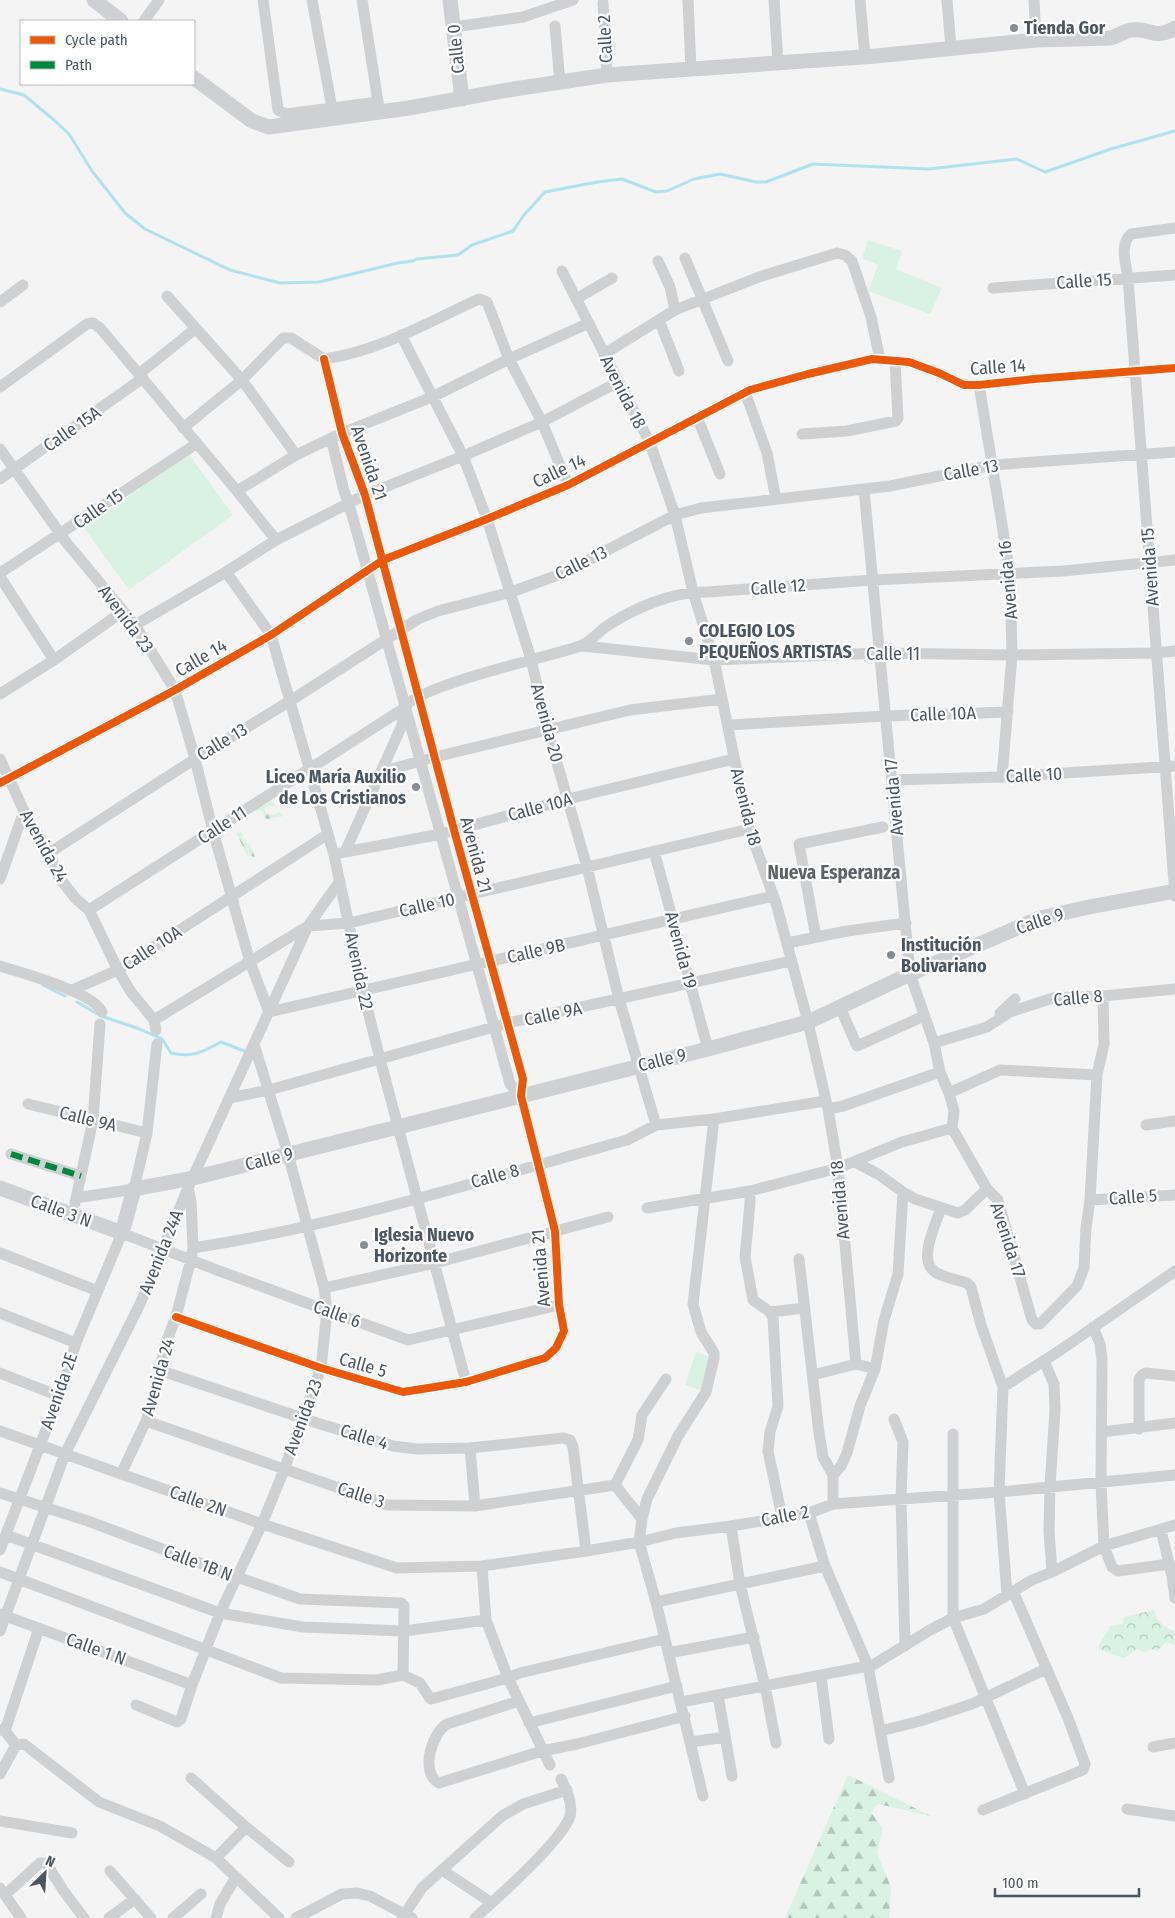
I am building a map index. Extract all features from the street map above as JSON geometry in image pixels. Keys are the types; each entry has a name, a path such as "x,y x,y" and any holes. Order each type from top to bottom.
{"street":[{"path":"95,0 120,20"},
{"path":"145,20 159,0"},
{"path":"263,0 278,110 286,114 332,108 379,107 462,99 606,75 865,57 1036,40 1110,38 1124,31 1135,29 1156,35 1165,34 1175,28"},
{"path":"312,0 332,108"},
{"path":"362,0 379,107"},
{"name":"Calle 0","path":"450,0 462,99"},
{"path":"454,27 523,17 558,3 573,0"},
{"path":"688,0 691,70"},
{"path":"774,0 778,63"},
{"path":"860,0 865,57"},
{"path":"947,0 951,48"},
{"path":"1034,0 1036,40"},
{"name":"Calle 2","path":"603,3 606,75"},
{"path":"554,26 560,83"},
{"path":"195,79 252,121 269,127 379,107"},
{"name":"Avenida 15","path":"1175,228 1131,234 1126,238 1124,244 1156,653 1170,766 1175,896"},
{"path":"604,354 675,310 759,277 837,253 845,255 852,261 871,317 880,360"},
{"path":"685,258 704,299 728,361"},
{"path":"658,261 670,287 675,310"},
{"name":"Avenida 18","path":"562,271 650,443 675,515 694,592 714,660 749,829 773,896 808,1022 827,1105 838,1168 856,1364"},
{"name":"Calle 15","path":"994,288 1175,275"},
{"path":"576,299 612,278"},
{"path":"0,302 23,285"},
{"path":"167,296 242,380 296,454"},
{"path":"183,428 242,380 286,337 291,338 324,359 348,356 401,335 479,299 487,302 509,359 542,422 568,484"},
{"path":"659,320 678,371"},
{"path":"0,386 87,324 93,323 100,328 141,376 276,540"},
{"path":"237,491 296,454 342,433 432,397 509,359 589,323"},
{"name":"Calle 15A","path":"0,479 141,376 195,329"},
{"name":"Avenida 20","path":"401,335 463,456 487,519 511,592 531,659 547,728 587,867 618,999 656,1125"},
{"name":"Avenida 21","path":"324,359 342,433 365,495 383,560 434,757 523,1079 521,1096 555,1232 559,1305 564,1331 556,1348 545,1358"},
{"name":"Calle 14","path":"5,781 175,690 271,635 383,560 487,519 568,484 745,392 808,374 872,360 909,362 964,385 1175,368"},
{"path":"802,434 847,431 896,421 898,418 895,362"},
{"path":"135,625 226,572 276,540 365,495 542,422 618,382"},
{"name":"Avenida 16","path":"979,385 1010,573 1012,655 1002,777"},
{"path":"745,392 767,453 776,499"},
{"path":"697,417 720,474"},
{"name":"Avenida 21","path":"331,438 344,492 368,571 404,707 510,1084 521,1096"},
{"name":"Calle 15","path":"0,575 196,444"},
{"name":"Avenida 23","path":"0,450 60,534 122,612 135,625 175,690 195,758 212,831 250,962 269,1012"},
{"name":"Calle 13","path":"49,853 195,758 290,702 418,619 438,611 511,592 561,574 675,515 701,508 890,486 993,465 1175,452"},
{"name":"Avenida 17","path":"864,489 910,974 934,1042 940,1072 954,1111 952,1128 988,1189 998,1200 1032,1320 1036,1324 1040,1324 1077,1286 1084,1268 1086,1228 1090,1200"},
{"name":"Calle 12","path":"404,707 419,696 437,688 531,659 583,646 605,628 654,601 694,592 873,580 1063,572 1175,560"},
{"name":"Avenida 22","path":"226,572 271,635 328,834 340,853 340,881 363,991 416,1198 454,1330 466,1382"},
{"path":"0,575 54,660"},
{"path":"0,694 54,660 122,612"},
{"name":"Calle 11","path":"583,646 714,660 880,654 1012,655 1156,653 1175,651"},
{"path":"382,772 547,728 630,710 722,699"},
{"path":"340,853 382,772 402,725 404,707"},
{"name":"Calle 11","path":"89,910 404,707"},
{"name":"Calle 10A","path":"728,725 886,716 1008,712"},
{"name":"Calle 10A","path":"340,853 440,834 568,799 734,758"},
{"name":"Avenida 24","path":"0,759 5,781 49,853 58,876 76,899 89,910 118,970 155,1025"},
{"name":"Calle 10","path":"892,780 1002,777 1170,766"},
{"path":"0,879 24,811"},
{"path":"816,937 799,844 882,827"},
{"name":"Calle 10","path":"155,1025 308,926 349,923 749,829"},
{"name":"Calle 10A","path":"72,990 118,970 328,834"},
{"name":"Avenida 19","path":"654,851 708,1049"},
{"name":"Avenida 24A","path":"0,1631 3,1615 65,1454 140,1304 190,1183 308,926 340,881"},
{"name":"Calle 9","path":"76,1198 190,1183 288,1154 398,1128 808,1022 910,974 1040,918 1175,891"},
{"name":"Calle 9B","path":"269,1012 773,896"},
{"path":"786,943 847,931 906,923"},
{"name":"Calle 9A","path":"229,1098 269,1090 508,1023 791,962"},
{"path":"0,966 72,990 98,1006 101,1018 93,1120 72,1215"},
{"name":"Calle 8","path":"934,1042 987,1027 1010,1012 1053,998 1103,996 1175,989"},
{"path":"1090,1200 1097,1075 1104,1044 1103,996"},
{"name":"Calle 8","path":"987,1027 1015,999"},
{"path":"840,1007 857,1046 924,1016"},
{"path":"122,1233 148,1133 157,1044"},
{"name":"Avenida 23","path":"136,1705 177,1722 181,1719 220,1613 262,1524 284,1470 321,1368 327,1310 324,1288 288,1154 254,1044"},
{"path":"949,1093 1000,1070 1097,1075"},
{"name":"Calle 8","path":"192,1254 416,1198 627,1140 656,1125 827,1105 843,1106 940,1072"},
{"name":"Calle 9A","path":"28,1104 148,1133"},
{"path":"704,1796 656,1602 639,1542 647,1499 678,1436 706,1392 714,1358 714,1353 701,1332 693,1304 714,1119"},
{"path":"1146,1125 1175,1121"},
{"path":"647,1208 750,1191 838,1168 902,1142 952,1128"},
{"path":"11,1154 81,1176"},
{"path":"855,1162 878,1174 903,1192 958,1213 965,1210 988,1189"},
{"name":"Avenida 24","path":"122,1474 146,1421 156,1388 165,1346 176,1317 192,1254 190,1183"},
{"name":"Calle 3 N","path":"0,1188 122,1233"},
{"path":"750,1191 745,1257 753,1300 770,1312 773,1318 778,1406 770,1432 768,1451 782,1517"},
{"path":"832,1475 841,1466 847,1453 860,1406 874,1369 884,1320 898,1274 903,1192"},
{"name":"Calle 5","path":"1090,1200 1175,1195"},
{"path":"941,1208 926,1254 928,1263 934,1272 971,1287 981,1325 1003,1387 999,1492 1010,1592 1068,1718 1085,1764 1083,1770 983,1810"},
{"path":"324,1288 435,1263 608,1217"},
{"name":"Calle 6","path":"122,1233 163,1249 192,1254 327,1310 408,1340 559,1305"},
{"name":"Avenida 2E","path":"0,1550 59,1396 76,1343 122,1233"},
{"path":"0,1253 98,1291"},
{"path":"799,1259 822,1457 832,1475 833,1504"},
{"path":"1003,1387 1175,1271"},
{"path":"770,1312 804,1308"},
{"path":"0,1313 76,1343"},
{"name":"Calle 5","path":"176,1317 321,1368 403,1392 466,1382 545,1358"},
{"path":"1093,1327 1100,1344 1102,1360 1101,1483 1104,1546 1112,1567 1118,1571 1169,1564"},
{"path":"1044,1361 1054,1384 1055,1410 1049,1531 1052,1572"},
{"path":"813,1375 856,1364 874,1369"},
{"name":"Calle 4","path":"159,1370 393,1446 417,1449 470,1448 563,1438 570,1440 573,1447 579,1492"},
{"path":"0,1372 59,1396"},
{"path":"1139,1429 1139,1379 1146,1373 1175,1376"},
{"path":"642,1520 615,1485 638,1440 642,1415 666,1380"},
{"path":"894,1419 903,1442 901,1498 905,1646"},
{"name":"Calle 3","path":"146,1421 388,1505 475,1506 579,1492 615,1485"},
{"path":"1102,1432 1139,1429 1175,1423"},
{"name":"Calle 2N","path":"0,1431 262,1524 397,1568"},
{"path":"953,1434 953,1618 1025,1794"},
{"path":"470,1448 475,1506"},
{"name":"Calle 2","path":"397,1568 482,1566 586,1551 693,1530 809,1513 833,1504 952,1496 1175,1475"},
{"path":"579,1492 586,1551"},
{"name":"Calle 1B N","path":"0,1493 45,1507 237,1578 300,1599 400,1603 404,1606 404,1631"},
{"path":"809,1513 825,1566 868,1666 889,1778"},
{"path":"681,1702 873,1665 953,1618 984,1609 1032,1580 1104,1546 1175,1525"},
{"path":"730,1526 740,1584 754,1637 776,1743"},
{"path":"1161,1530 1169,1564 1174,1576 1175,1598"},
{"path":"6,1535 220,1613 303,1627 404,1631 486,1620"},
{"path":"482,1566 486,1620 518,1701 550,1765"},
{"path":"656,1602 825,1566"},
{"path":"0,1572 280,1678 377,1680 403,1675 420,1683 431,1699 520,1673 664,1640"},
{"name":"Calle 1 N","path":"3,1615 192,1685"},
{"path":"16,1745 2,1730 39,1628"},
{"path":"403,1675 404,1631"},
{"path":"668,1653 754,1637"},
{"path":"881,1731 920,1721 972,1704 1046,1669"},
{"path":"821,1676 828,1739"},
{"path":"529,1723 677,1686"},
{"path":"718,1695 732,1776"},
{"path":"518,1701 440,1728 429,1754 431,1775 434,1780 439,1783 542,1751 577,1744 685,1716"},
{"path":"691,1742 725,1737"},
{"path":"1153,1747 1175,1743"},
{"path":"16,1745 24,1744 99,1802 160,1826 216,1858 279,1918"},
{"path":"0,1774 16,1745"},
{"path":"191,1778 289,1862"},
{"path":"475,1918 554,1841 568,1821 570,1811 568,1790 561,1779"},
{"path":"296,1918 342,1894 357,1893 370,1896 406,1916 422,1888 502,1816 523,1804 568,1790"},
{"path":"1127,1809 1175,1816"},
{"path":"0,1821 72,1833"},
{"path":"216,1858 246,1827"},
{"path":"21,1918 2,1892 40,1862 46,1863 84,1918"},
{"path":"442,1870 492,1903"},
{"path":"110,1871 151,1918"},
{"path":"216,1918 220,1904 236,1877"},
{"path":"173,1918 201,1894"},
{"path":"109,1918 135,1899"}],"green space":[{"path":"868,240 902,251 896,269 942,288 930,314 868,291 878,265 862,258"},
{"path":"188,453 233,515 129,590 84,528"},
{"path":"270,800 277,806 268,806 264,809 267,814 273,815 280,812 284,816 266,819 261,810 256,812 255,809"},
{"path":"241,832 244,835 242,836 243,839 248,840 242,841 250,844 255,857 247,855 236,833"},
{"path":"696,1352 713,1358 702,1391 685,1385"},
{"path":"1154,1610 1161,1623 1174,1631 1175,1645 1166,1642 1157,1651 1152,1649 1144,1652 1137,1649 1124,1658 1098,1649 1111,1626 1123,1624 1124,1617"},
{"path":"848,1775 931,1816 878,1804 871,1812 883,1829 877,1853 891,1887 889,1918 785,1918"}],"waterway":[{"path":"0,89 24,95 69,134 92,171 125,213 145,229 230,270 280,283 319,282 417,259 458,255 472,245 513,231 524,215 545,192 597,182 622,179 656,192 667,191 694,179 720,174 756,182 766,182 813,164 929,169 1017,159 1045,172 1111,149 1175,131"},
{"path":"43,985 65,996"},
{"path":"77,1002 101,1016 162,1039 171,1053 185,1055 197,1053 221,1042 247,1052"}],"marked path":[{"path":"11,1154 81,1176"}],"cycle path":[{"path":"176,1317 321,1368 403,1392 466,1382 545,1358 556,1348 564,1331 559,1305 555,1231 521,1096 523,1079 454,830 365,495 342,433 324,359"},
{"path":"0,783 175,690 271,635 383,560 568,485 750,390 872,359 909,362 964,385 1175,368"}],"place":[{"name":"Tienda Gor","path":"1014,28"},
{"name":"COLEGIO LOS PEQUEÑOS ARTISTAS","path":"689,641"},
{"name":"Liceo María Auxilio de Los Cristianos","path":"416,787"},
{"name":"Institución Bolivariano","path":"891,955"},
{"name":"Iglesia Nuevo Horizonte","path":"364,1245"}],"district":[{"name":"Nueva Esperanza","path":"834,872"}]}
